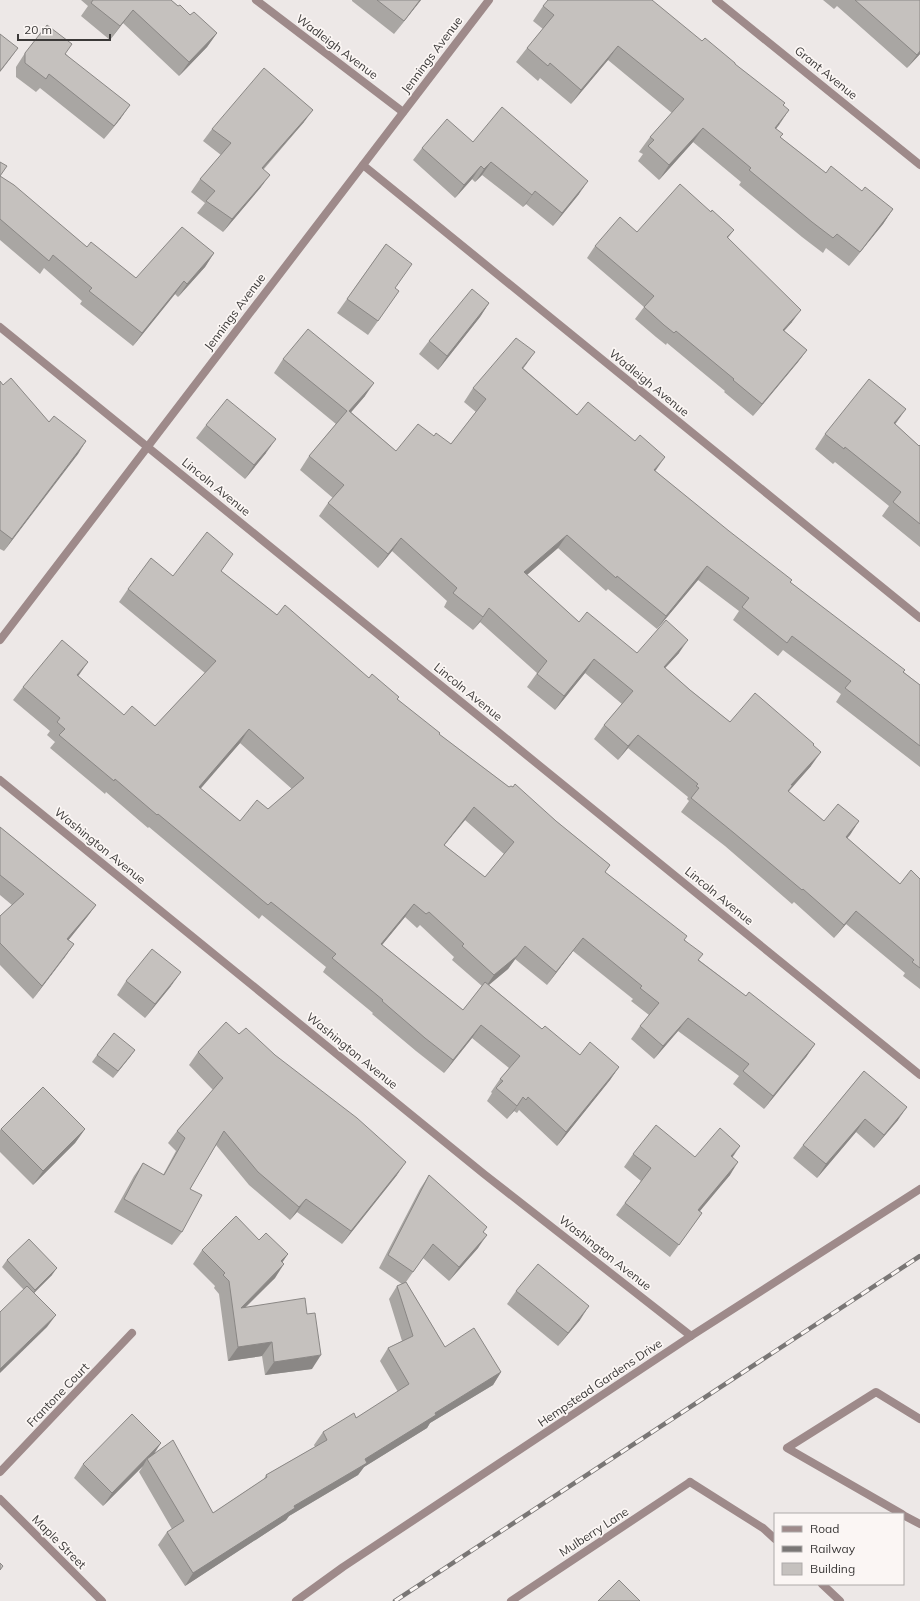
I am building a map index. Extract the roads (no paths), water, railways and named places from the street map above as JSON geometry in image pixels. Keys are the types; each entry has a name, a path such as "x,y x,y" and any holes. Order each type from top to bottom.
{"street":[{"name":"Wadleigh Avenue","path":"256,0 403,112"},
{"name":"Jennings Avenue","path":"0,640 489,0"},
{"name":"Grant Avenue","path":"716,0 920,165"},
{"name":"Wadleigh Avenue","path":"363,165 920,618"},
{"name":"Lincoln Avenue","path":"0,327 920,1075"},
{"name":"Washington Avenue","path":"0,780 484,1174 691,1336"},
{"name":"Hempstead Gardens Drive","path":"296,1601 343,1567 691,1336 920,1189"},
{"name":"Frantone Court","path":"0,1472 132,1333"},
{"path":"900,1513 787,1448 876,1392 920,1419"},
{"name":"Mulberry Lane","path":"511,1601 690,1482 763,1528 774,1538"},
{"name":"Maple Street","path":"0,1499 102,1601"},
{"path":"904,1515 920,1524"},
{"path":"823,1585 840,1601"}],"railway":[{"path":"395,1601 920,1256"}]}
